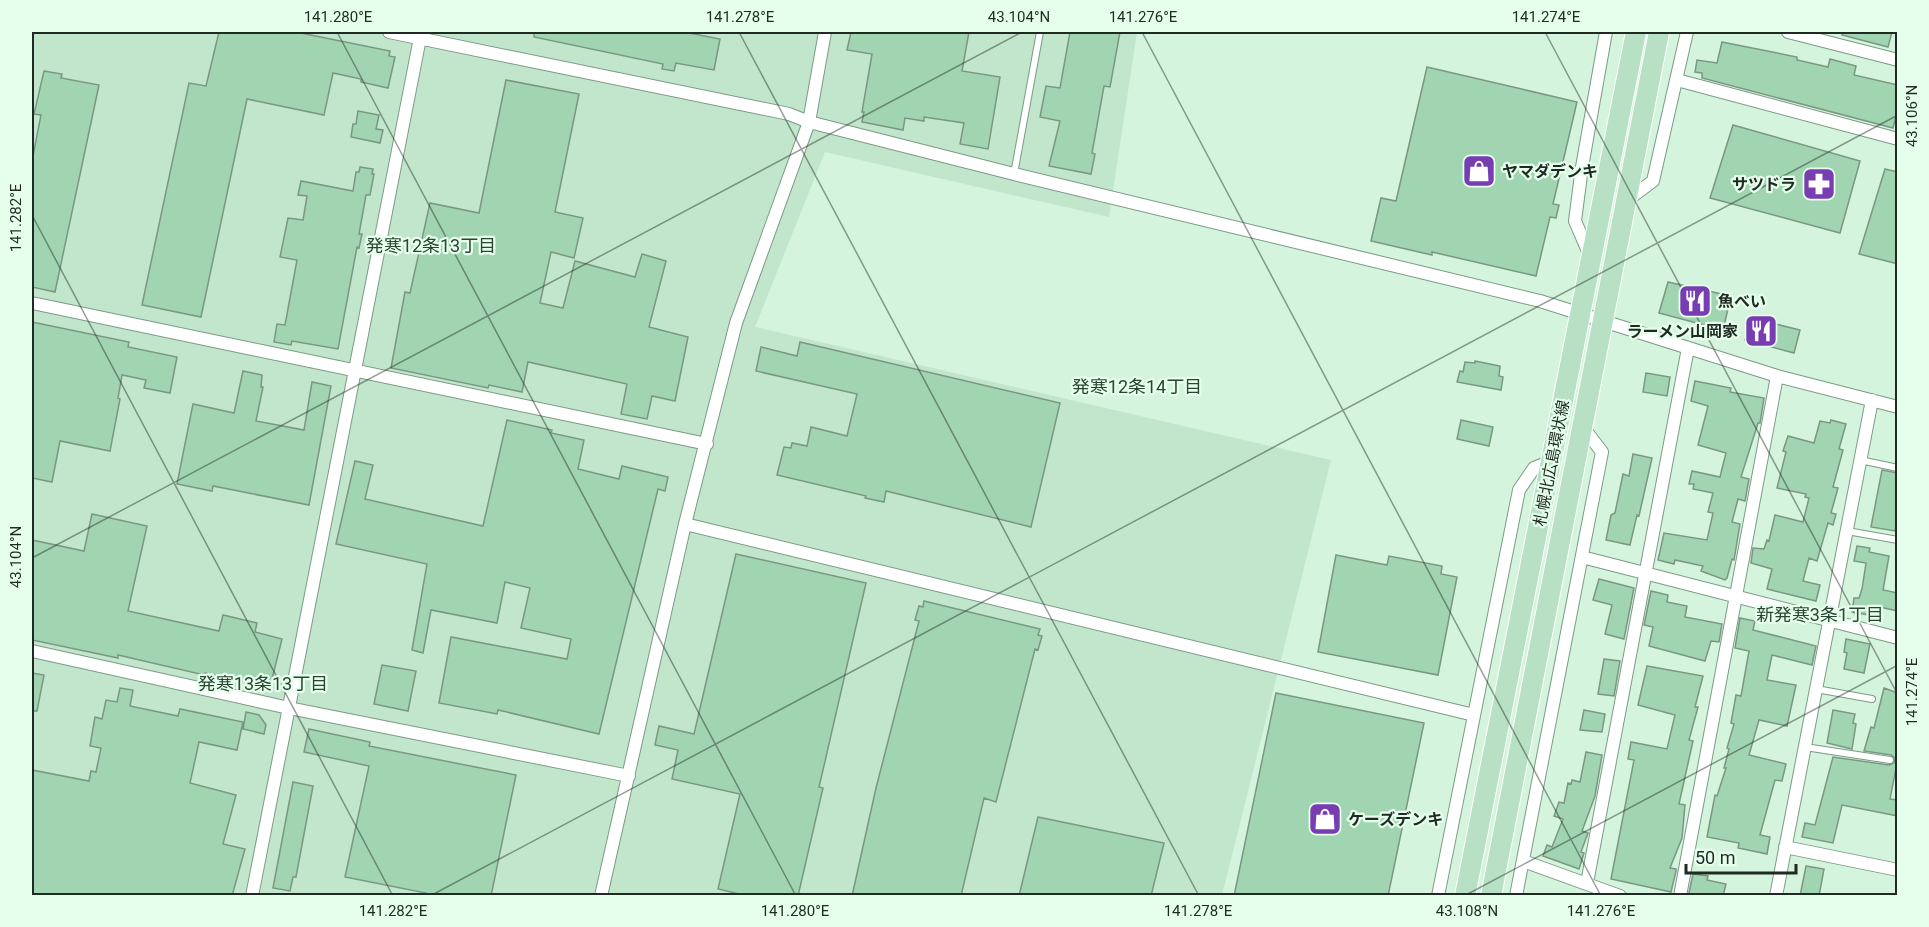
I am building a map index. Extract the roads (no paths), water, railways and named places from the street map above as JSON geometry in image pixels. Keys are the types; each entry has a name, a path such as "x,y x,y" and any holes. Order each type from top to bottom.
{"main road":[{"name":"札幌北広島環状線","path":"1465,896 1636,32"},
{"name":"札幌北広島環状線","path":"1491,896 1659,32"}],"street":[{"path":"389,32 789,114 809,122 1014,174 1540,301 1777,376 1898,407"},
{"path":"601,896 685,524 738,318 809,122 825,32"},
{"path":"1591,259 1575,221 1582,167 1606,32"},
{"path":"1626,201 1653,181 1687,32"},
{"path":"1788,32 1898,60"},
{"path":"252,896 420,38"},
{"path":"1677,80 1898,139"},
{"path":"32,303 707,444"},
{"path":"1587,883 1688,348"},
{"path":"1680,896 1777,376"},
{"path":"1776,896 1872,400"},
{"path":"1516,896 1602,452 1582,426"},
{"path":"1438,896 1519,490 1534,468 1551,461"},
{"path":"685,524 1474,715"},
{"path":"1581,557 1898,638"},
{"path":"32,651 289,708 628,776"},
{"path":"1785,847 1898,870"},
{"path":"1523,861 1620,896"}],"lane":[{"path":"1014,174 1040,32"},
{"path":"1860,460 1898,468"},
{"path":"1847,531 1898,540"},
{"path":"1816,689 1872,699"},
{"path":"1805,747 1890,760"}],"place":[{"name":"ヤマダデンキ","path":"1479,171"},
{"name":"サツドラ","path":"1819,184"},
{"name":"魚べい","path":"1695,301"},
{"name":"ラーメン山岡家","path":"1761,331"},
{"name":"ケーズデンキ","path":"1325,819"}],"district":[{"name":"発寒12条13丁目","path":"431,246"},
{"name":"発寒12条14丁目","path":"1137,387"},
{"name":"新発寒3条1丁目","path":"1820,615"},
{"name":"発寒13条13丁目","path":"263,684"}]}
